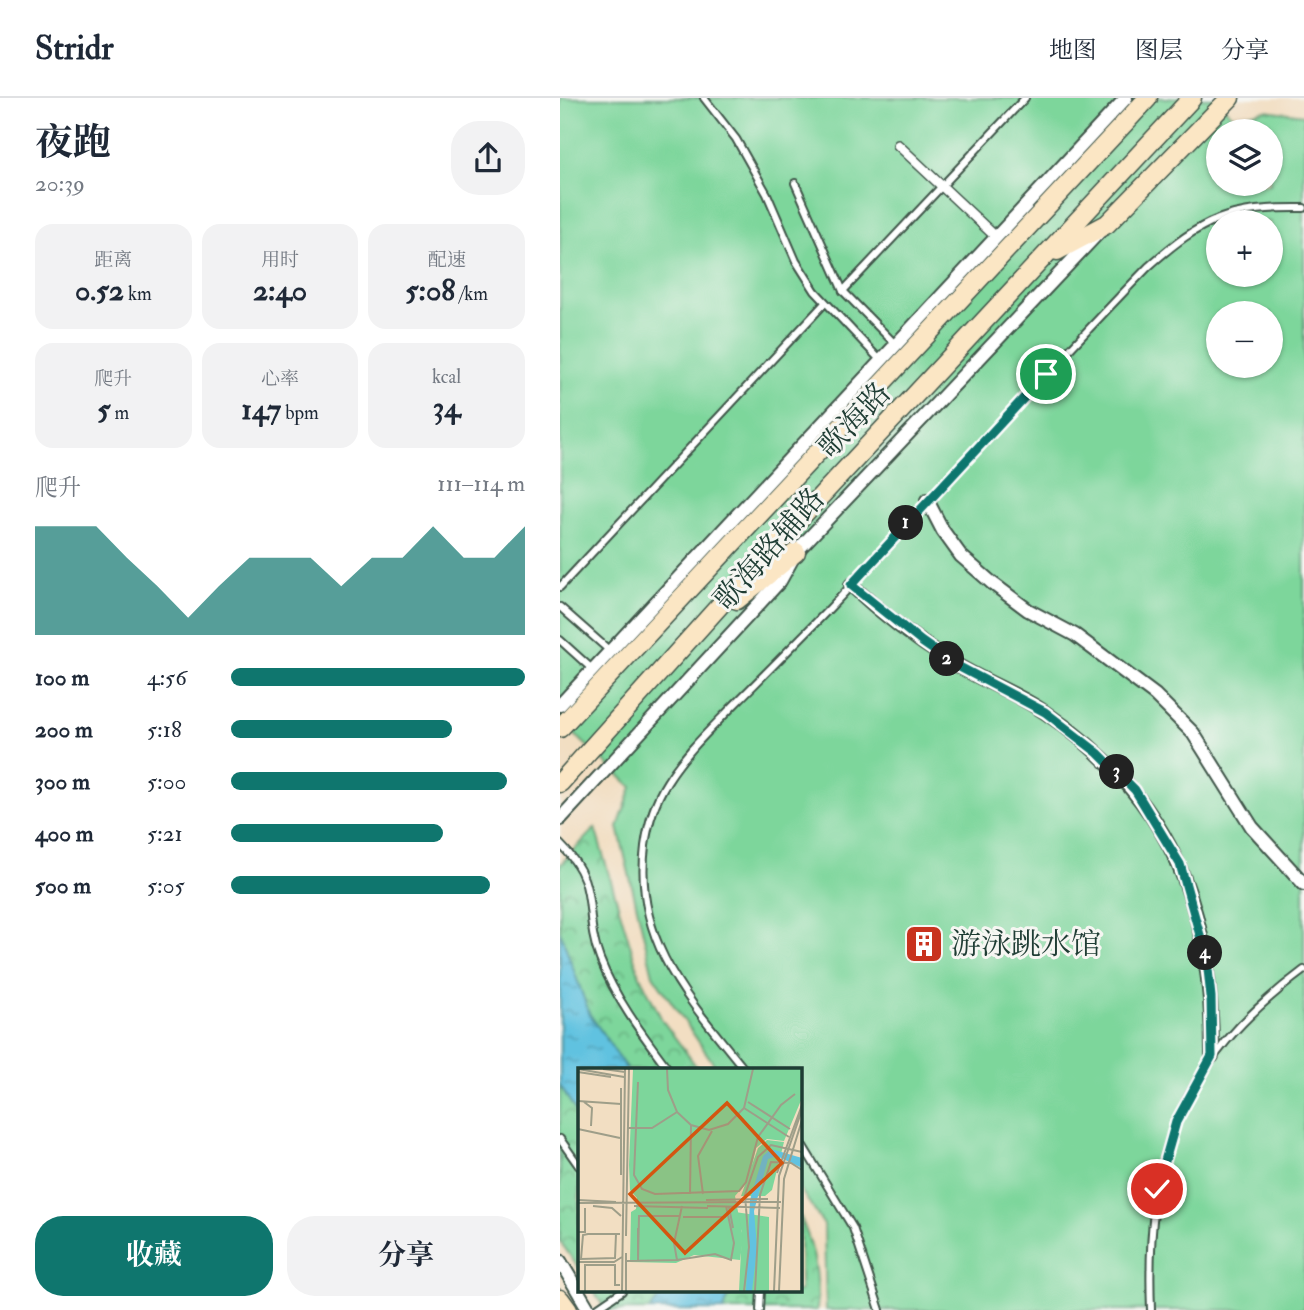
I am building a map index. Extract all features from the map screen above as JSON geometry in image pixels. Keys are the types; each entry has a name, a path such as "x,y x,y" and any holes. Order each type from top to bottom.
{"main road":[{"name":"歌海路","path":"560,728 616,657 886,367 1148,98"},
{"name":"歌海路","path":"560,783 749,573 1192,98"},
{"path":"1045,257 1107,224 1230,98"},
{"path":"701,629 796,552"},
{"path":"560,1299 567,1310"}],"street":[{"path":"901,351 996,237 1126,98"},
{"path":"898,145 996,237"},
{"name":"歌海路辅路","path":"560,819 780,580 796,552 1107,224"},
{"path":"927,500 943,531 961,556 992,583 1112,662 1155,695 1193,733 1252,827 1304,884"},
{"path":"851,585 895,623 952,663 1045,712 1098,753 1135,790 1180,864 1194,906 1208,972 1212,1056"},
{"path":"560,705 600,676"},
{"path":"560,1261 578,1290"},
{"path":"579,1292 592,1310"}],"lane":[{"path":"704,98 736,139 767,194 796,261 825,303 886,367"},
{"path":"843,291 1025,98"},
{"path":"795,183 843,291 901,351"},
{"path":"743,1068 680,987 658,950 647,914 643,875 651,816 667,782 695,745 851,585 927,500 1163,253 1206,222 1259,207 1304,208"},
{"path":"560,587 825,303"},
{"path":"560,607 616,657"},
{"path":"560,640 600,676"},
{"path":"560,844 576,860 587,880 599,957 624,1007 668,1068"},
{"path":"1152,1310 1152,1219 1163,1164 1176,1122 1212,1056 1266,998 1304,970"},
{"path":"560,1139 578,1165"},
{"path":"802,1144 853,1228 880,1310"},
{"path":"592,1310 620,1292"},
{"path":"760,1310 761,1292"}],"green space":[{"path":"560,98 1214,98 1235,118 1265,110 1304,115 1304,1310 826,1310 824,1225 802,1192 802,1068 717,1068 653,975 618,827 632,787 560,721"},
{"path":"595,828 639,974 662,1020 698,1068 578,1068 578,1268 560,1241 560,865"},
{"path":"802,1221 809,1238 815,1262 817,1310 605,1310 595,1292 802,1292"}],"water":[{"path":"560,931 589,1013 626,1068 578,1068 578,1115 560,1085"},
{"path":"663,1292 730,1292 724,1310 650,1310"}],"place":[{"name":"游泳跳水馆","path":"924,944"}],"route":[{"path":"1046,374 851,585 895,623 952,663 1045,712 1098,753 1135,790 1159,825 1180,864 1194,906 1207,960 1212,1056 1192,1087 1176,1122 1157,1189"}]}
